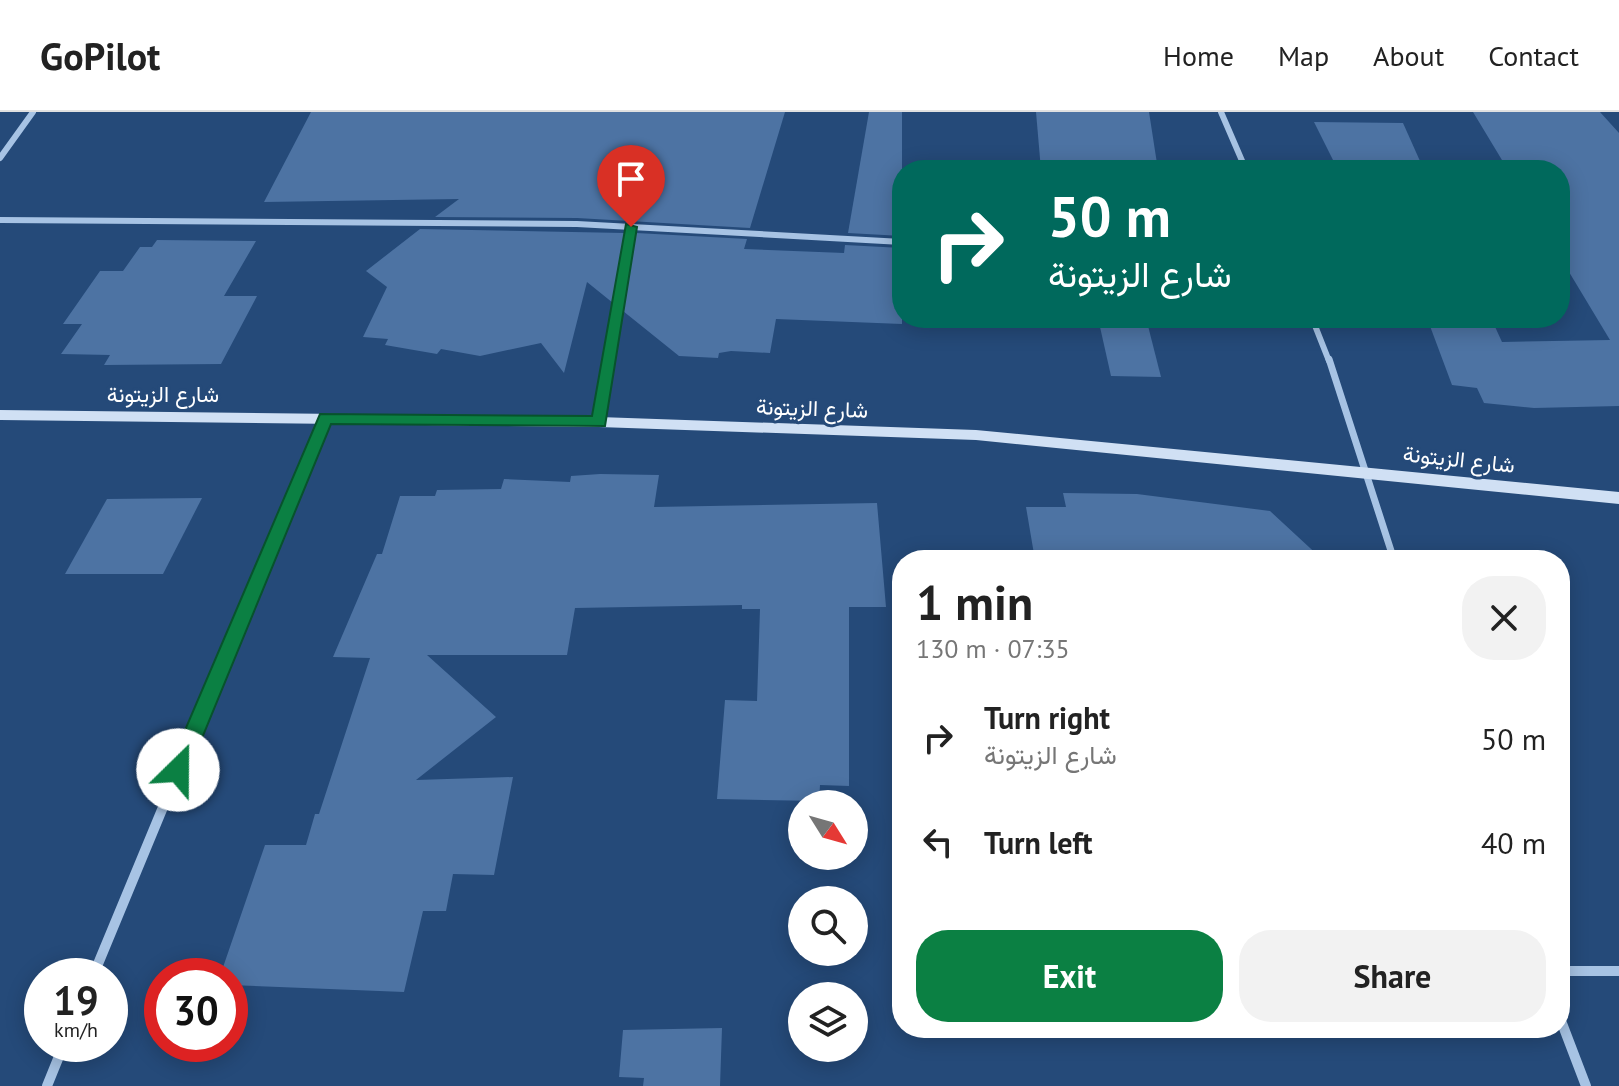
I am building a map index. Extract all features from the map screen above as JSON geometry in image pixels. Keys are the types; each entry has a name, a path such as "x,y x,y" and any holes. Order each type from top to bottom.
{"street":[{"path":"0,158 33,112"},
{"path":"1221,112 1242,160"},
{"path":"0,220 631,227 892,241"},
{"path":"599,422 631,227"},
{"path":"1316,328 1390,550"},
{"name":"شارع الزيتونة","path":"0,415 599,422 976,435 1619,498"},
{"path":"100,958 325,418"},
{"path":"1570,971 1619,971"},
{"path":"1568,1038 1586,1086"},
{"path":"47,1086 57,1062"}],"building":[{"path":"311,112 785,112 750,228 577,218 435,217 459,199 264,202"},
{"path":"869,112 902,112 902,160 892,160 892,235 848,233"},
{"path":"1036,112 1149,112 1156,160 1040,160"},
{"path":"1473,112 1600,112 1619,133 1619,406 1534,408 1484,403 1477,388 1452,385 1431,328 1496,328 1502,342 1610,340 1570,274 1570,160 1502,160"},
{"path":"1314,122 1403,123 1420,160 1333,160"},
{"path":"420,229 624,233 613,303 587,282 564,373 541,343 480,356 441,349 437,354 385,345 388,339 363,337 387,287 366,271"},
{"path":"636,233 747,239 744,249 844,253 845,245 892,247 892,324 776,319 770,353 731,351 719,353 718,358 679,356 623,311"},
{"path":"157,240 256,241 224,296 257,296 221,364 104,365 110,355 61,354 82,324 63,324 100,271 123,271 140,247 152,247"},
{"path":"1100,328 1149,328 1161,377 1111,376"},
{"path":"659,475 654,507 877,503 886,607 849,607 849,786 820,785 820,790 788,790 788,800 717,799 725,700 757,701 760,609 742,609 742,605 575,608 567,655 427,655 496,717 416,780 513,777 494,875 453,874 446,911 423,911 404,992 248,986 248,958 226,958 265,845 306,845 315,814 319,814 370,658 333,657 377,554 382,554 400,496 435,496 437,490 501,489 504,479 570,482 571,476"},
{"path":"1063,493 1137,494 1270,511 1312,550 1033,550 1026,507 1066,507"},
{"path":"202,498 163,574 65,574 107,499"},
{"path":"722,1028 720,1086 643,1086 644,1078 619,1077 623,1030"}],"route":[{"path":"178,770 325,418 599,422 631,227"}]}
